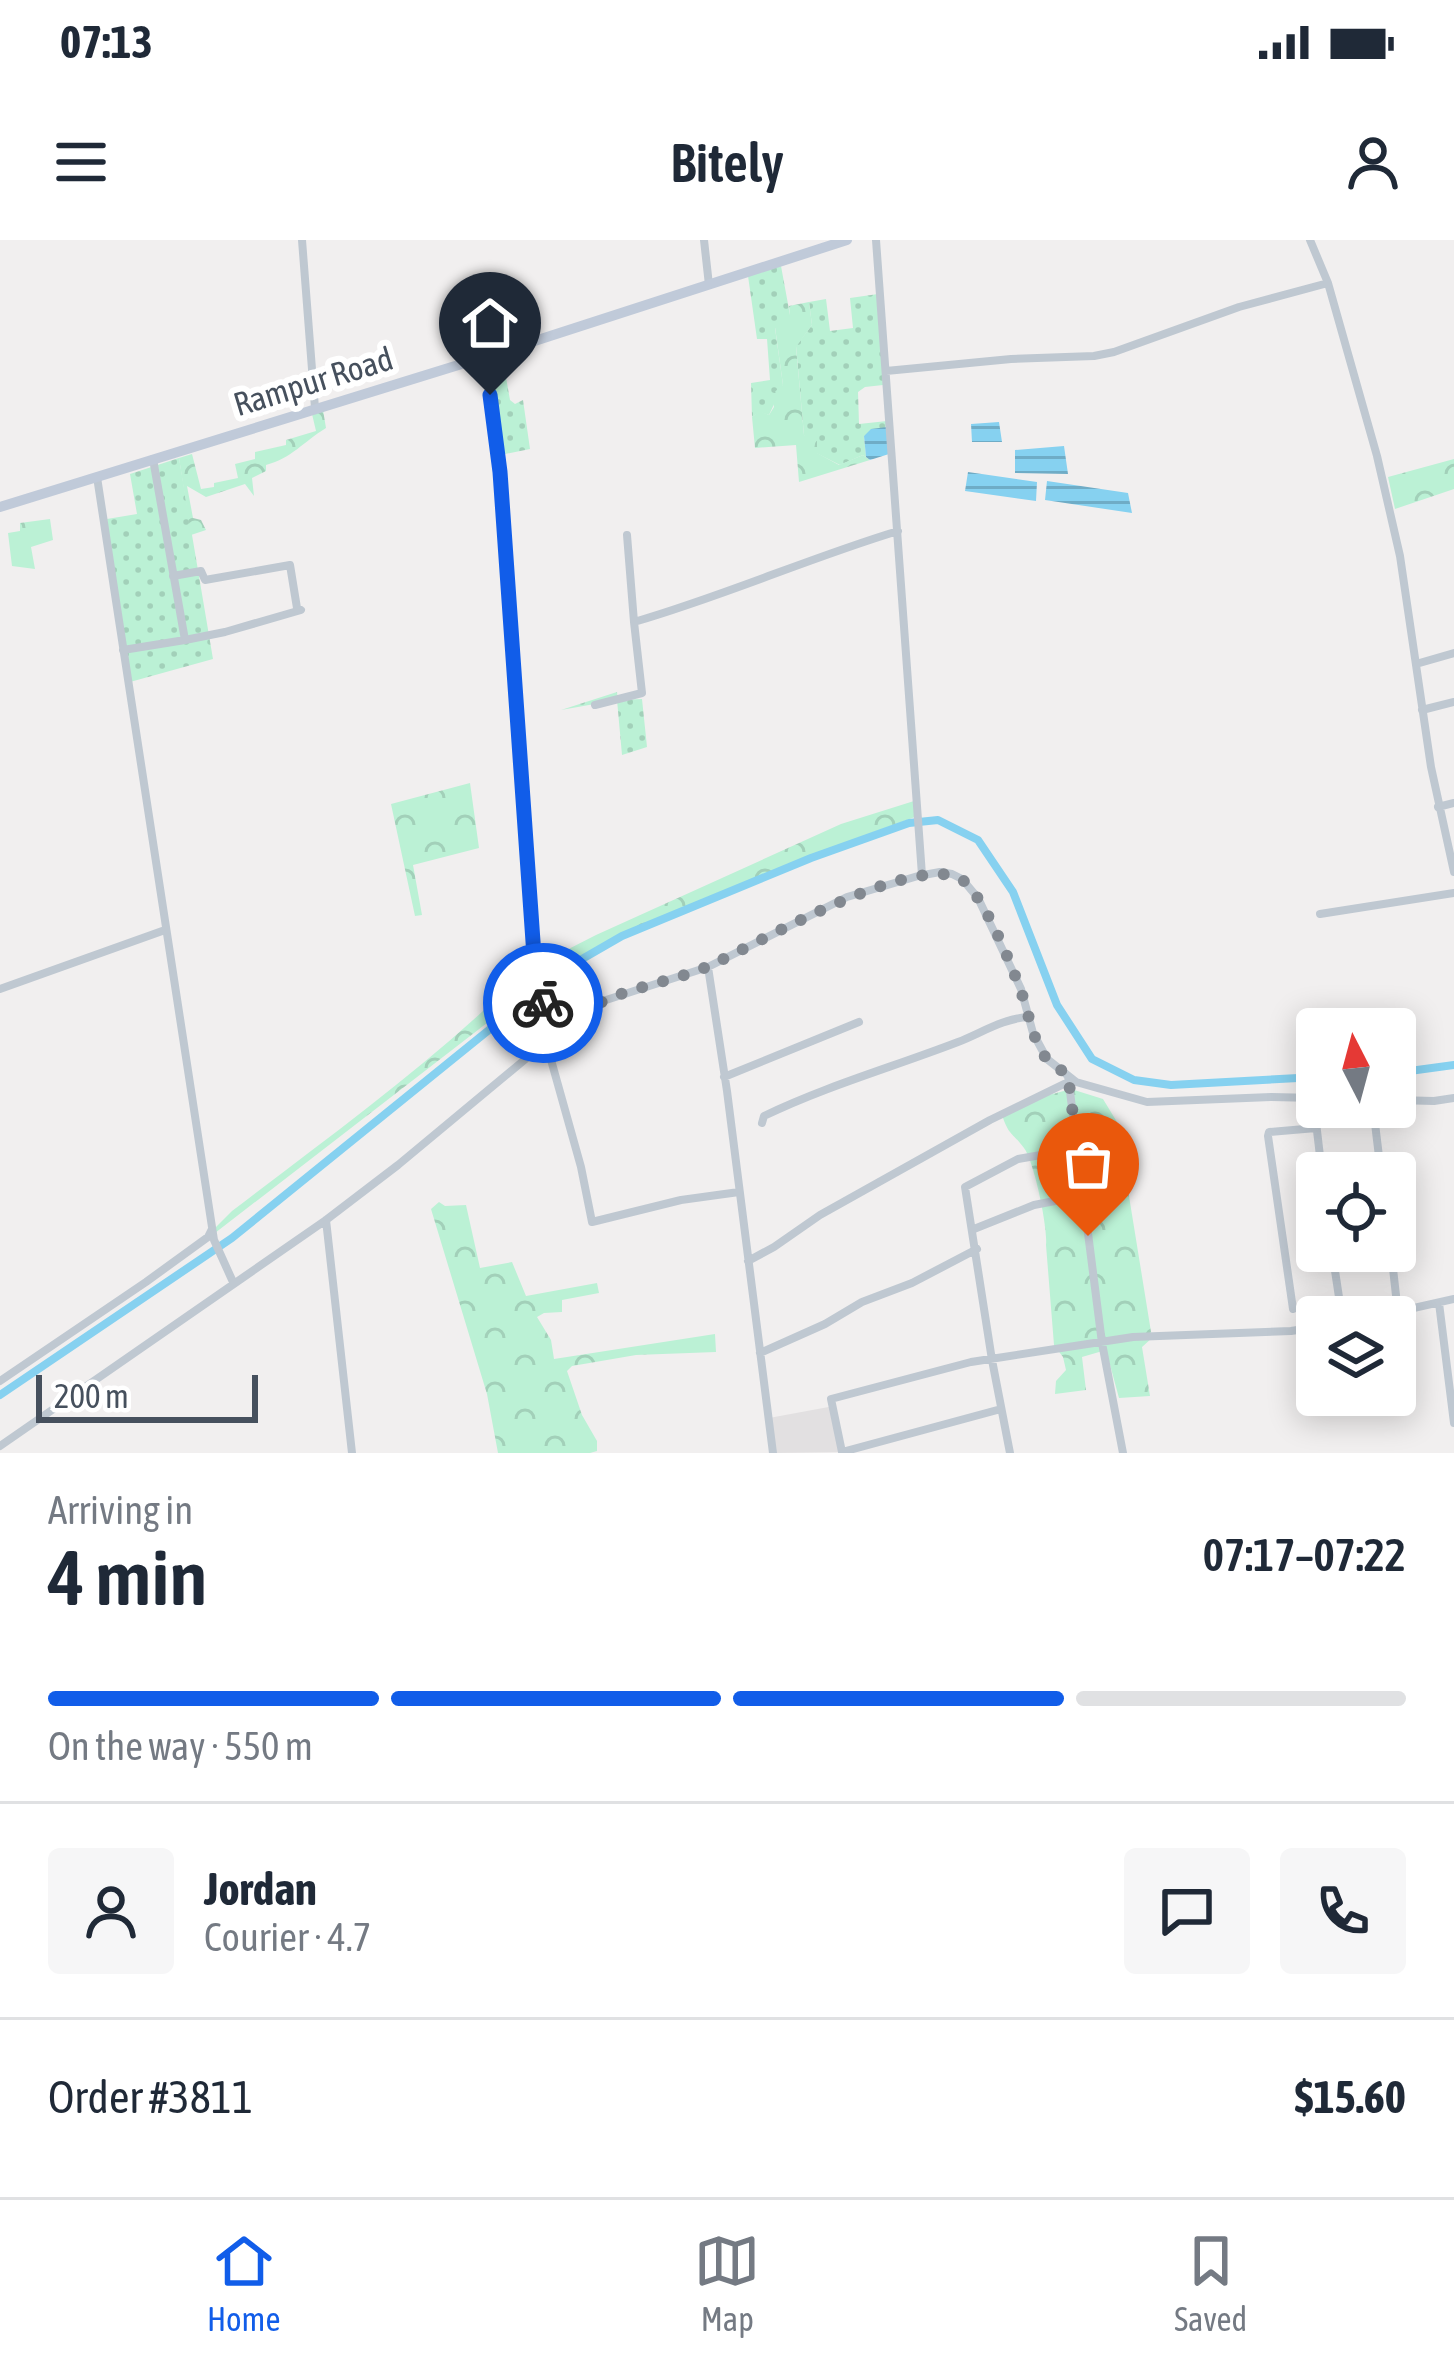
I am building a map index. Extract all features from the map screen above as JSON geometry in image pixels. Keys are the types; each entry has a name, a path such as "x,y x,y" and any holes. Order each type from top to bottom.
{"main road":[{"name":"Rampur Road","path":"0,507 848,240"}],"street":[{"path":"302,240 315,408"},
{"path":"704,240 709,285"},
{"path":"876,240 922,875"},
{"path":"1310,240 1328,283 1400,556 1438,807 1454,872"},
{"path":"886,371 1094,356 1328,283"},
{"path":"484,356 500,472 536,984 592,1222 681,1200 739,1192"},
{"path":"153,459 184,640"},
{"path":"97,477 213,1234 233,1282"},
{"path":"634,622 898,531"},
{"path":"595,705 642,693 627,535"},
{"path":"123,650 225,632 301,610 290,565 206,580 201,571 173,576"},
{"path":"1416,664 1454,653"},
{"path":"1422,710 1454,702"},
{"path":"1438,807 1454,803"},
{"path":"0,1446 326,1220 603,1001 708,967 847,897 922,875 952,874 978,898 1021,989 1047,1059 1068,1078 1147,1102 1296,1098"},
{"path":"1320,914 1454,893"},
{"path":"0,989 165,930"},
{"path":"708,967 773,1453"},
{"path":"761,1123 778,1109 850,1080 1016,1017 1029,1017"},
{"path":"724,1077 860,1022"},
{"path":"1068,1078 1102,1343 1123,1453"},
{"path":"748,1262 820,1215 1068,1078"},
{"path":"1416,1101 1454,1098"},
{"path":"1293,1309 1269,1132 1316,1128 1319,1152"},
{"path":"1010,1453 965,1187 1018,1159 1075,1149"},
{"path":"974,1229 1034,1205 1081,1196"},
{"path":"326,1220 352,1453"},
{"path":"0,1381 213,1234"},
{"path":"760,1353 977,1249"},
{"path":"1416,1309 1454,1299"},
{"path":"1439,1303 1454,1423"},
{"path":"1001,1409 842,1452 831,1399 971,1362 1133,1336 1296,1330"}],"shaded area":[{"path":"834,1406 842,1452 776,1453 769,1418"}],"green space":[{"path":"781,266 790,315 783,328 775,328 783,385 769,415 760,412 752,417 751,383 770,380 767,339 757,339 748,276"},
{"path":"878,294 883,385 858,392 859,424 887,421 887,427 864,436 866,457 840,465 816,453 804,435 796,346 812,325 809,302 826,299 830,331 853,328 850,298"},
{"path":"809,302 812,325 796,347 804,435 817,441 817,453 839,465 863,455 870,460 799,482 796,445 755,448 752,417 760,411 769,415 774,407 772,394 783,385 775,327 783,328 789,306"},
{"path":"502,355 510,400 515,404 523,400 530,449 500,455 487,360"},
{"path":"323,410 326,428 252,478 254,496 245,484 206,497 187,486 193,518 201,520 206,530 191,535 179,458 192,454 201,489 214,487 214,483 238,478 235,464 255,459 255,452 316,431 312,414"},
{"path":"179,458 213,659 130,682 107,519 137,514 130,474"},
{"path":"1454,459 1454,489 1395,509 1388,477"},
{"path":"50,519 53,540 31,547 35,569 12,566 8,533 20,531 20,523"},
{"path":"617,692 618,700 642,699 647,747 622,755 617,700 561,710"},
{"path":"470,783 479,848 413,865 422,915 415,916 391,804"},
{"path":"914,801 915,817 622,933 553,974 543,962 841,824"},
{"path":"530,966 531,989 215,1233 232,1211 423,1063"},
{"path":"1071,1089 1103,1099 1117,1122 1152,1338 1142,1347 1150,1396 1119,1398 1106,1350 1082,1357 1086,1390 1055,1394 1056,1381 1066,1370 1054,1345 1043,1210 1028,1155 1002,1115 1016,1104"},
{"path":"439,1202 466,1205 480,1268 512,1262 526,1296 597,1283 599,1293 562,1300 562,1312 537,1317 551,1340 554,1359 715,1334 716,1352 636,1355 572,1366 567,1371 597,1451 498,1453 487,1394 431,1209"}],"water":[{"path":"999,422 1002,442 972,442 971,424"},
{"path":"887,427 889,454 870,460 864,436 871,429"},
{"path":"1064,446 1068,474 1015,473 1015,450"},
{"path":"968,472 1037,482 1036,501 965,491"},
{"path":"1047,481 1128,493 1132,513 1045,500"}],"waterway":[{"path":"0,1395 232,1238 563,970 622,936 909,823 938,820 978,840 1013,892 1057,1005 1092,1059 1134,1080 1171,1085 1296,1078"},
{"path":"1416,1070 1454,1065"}],"way so far":[{"path":"543,1003 546,1042 603,1001 708,967 847,897 918,876 952,874 978,898 1021,989 1047,1059 1068,1075 1088,1236"}],"route":[{"path":"490,395 500,472 536,984 543,1003"}]}
